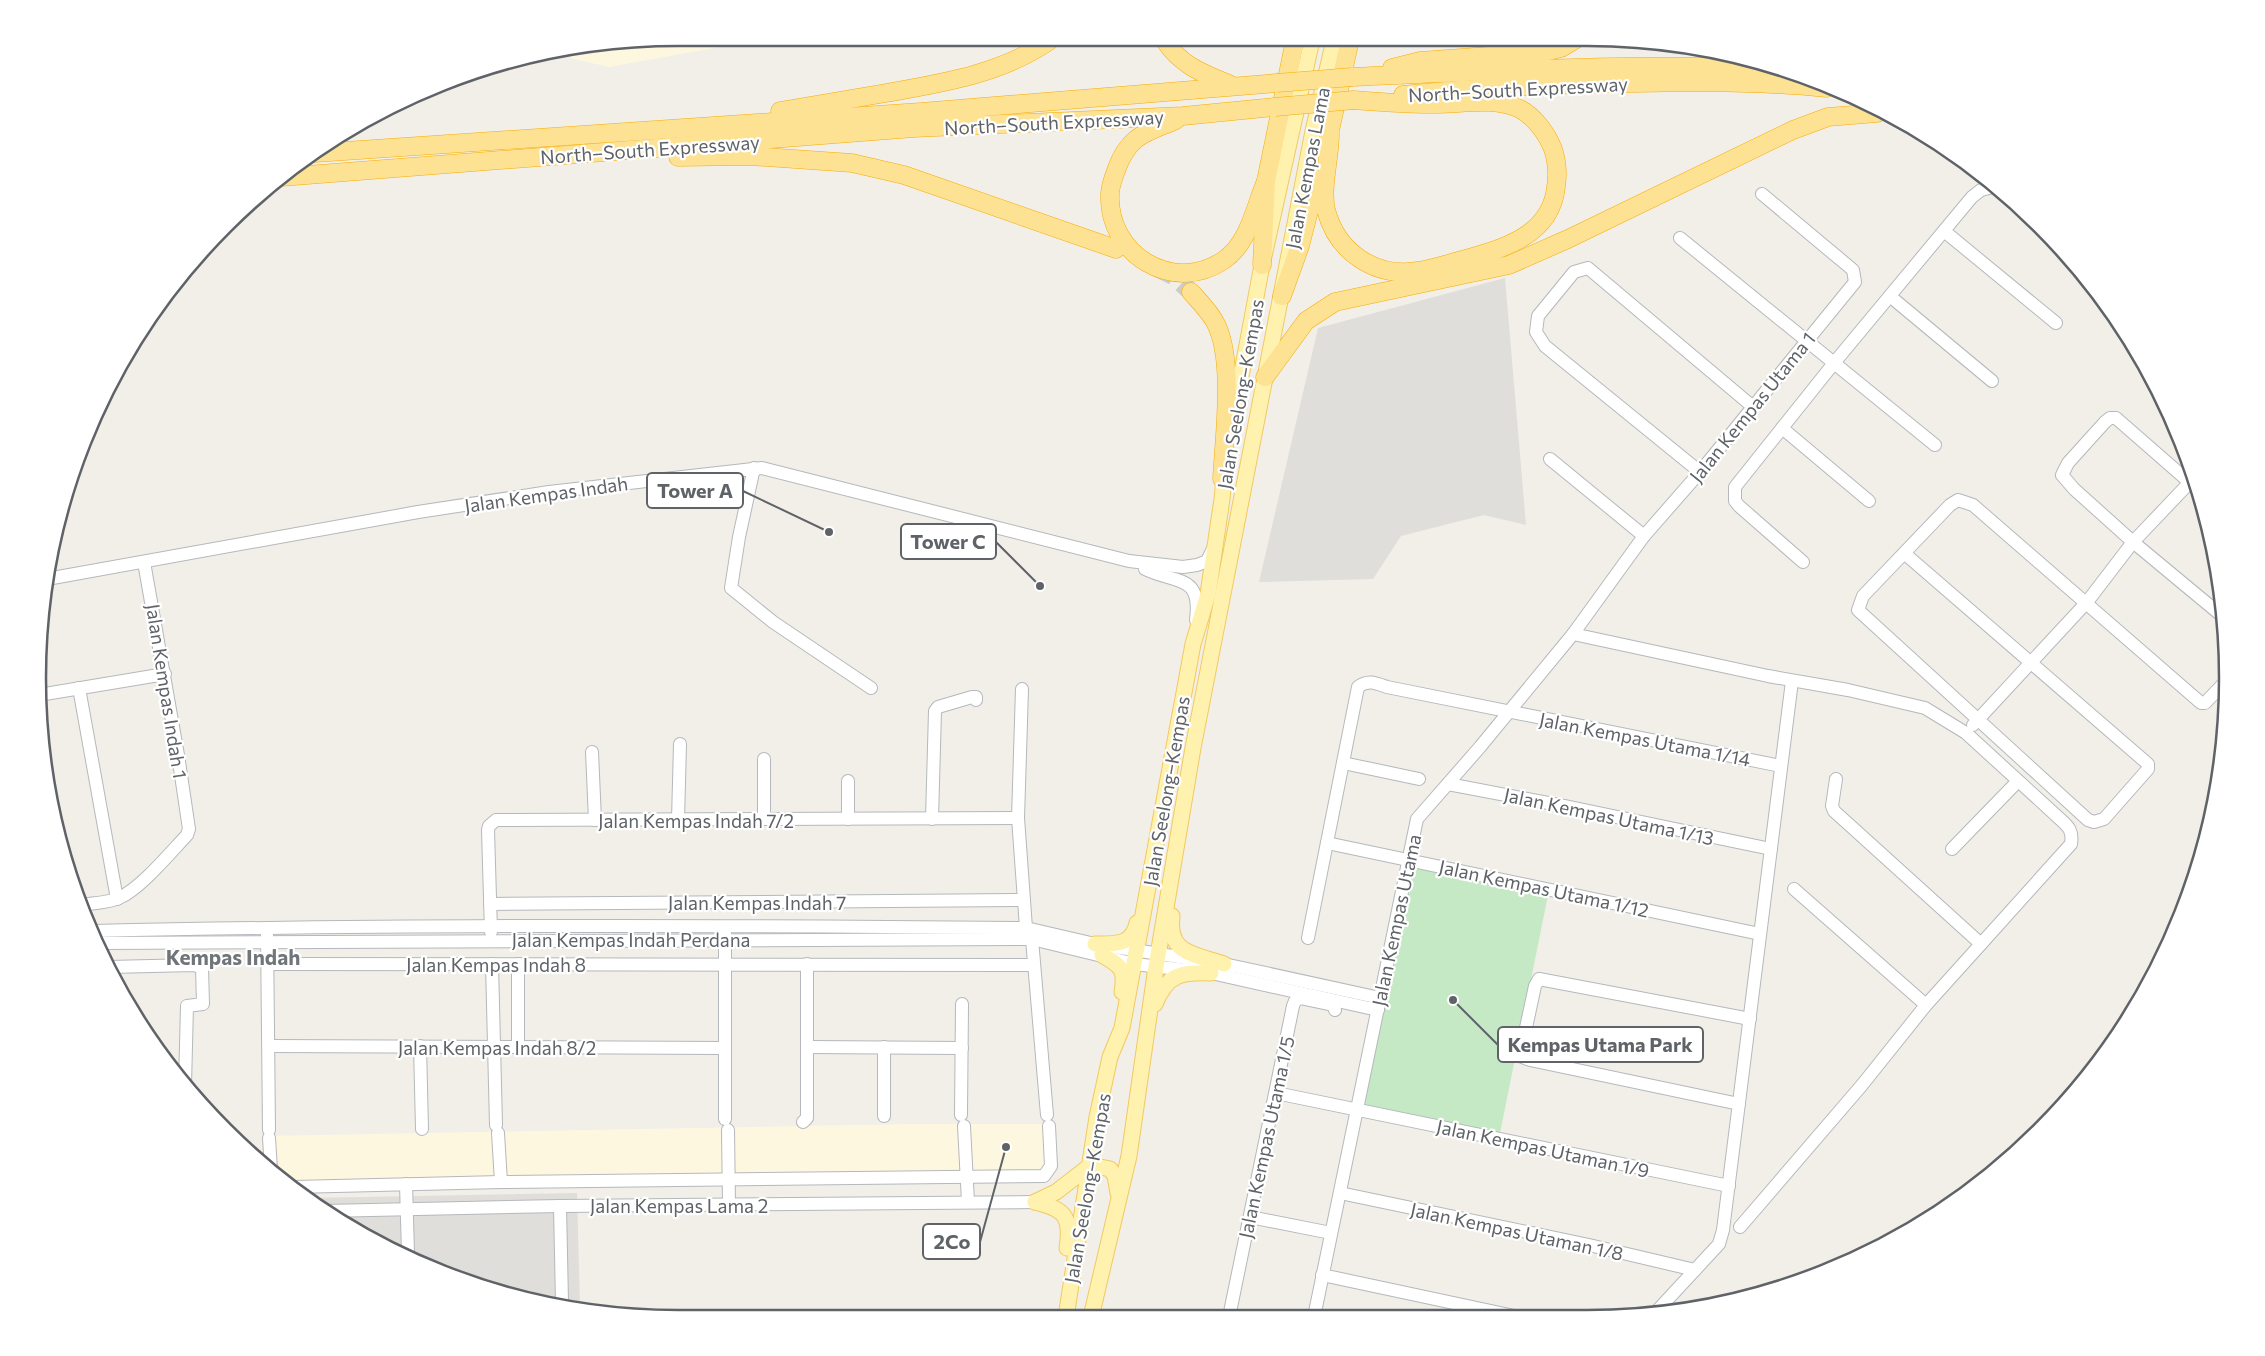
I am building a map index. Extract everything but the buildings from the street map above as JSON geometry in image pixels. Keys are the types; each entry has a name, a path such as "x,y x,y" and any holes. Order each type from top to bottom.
{"highway":[{"path":"704,126 924,86 969,75 1017,60 1041,46"},
{"path":"1168,46 1172,52 1187,65 1235,86"},
{"path":"1262,265 1266,181 1294,46"},
{"path":"1282,296 1300,246 1330,134 1349,46"},
{"path":"1352,77 1420,61 1544,52 1564,46"},
{"name":"North–South Expressway","path":"328,152 921,112 1352,77 1608,67 1707,65 1748,67"},
{"name":"North–South Expressway","path":"294,176 914,128 1183,116 1460,88 1624,83 1728,83 1810,87"},
{"path":"1330,134 1326,208 1341,242 1354,256 1374,267 1393,272 1417,271 1491,252 1513,244 1535,230 1547,214 1556,195 1558,174 1555,155 1541,128 1521,110 1505,104 1484,102 1431,104 1354,100"},
{"path":"1265,377 1306,321 1335,302 1509,265 1568,239 1793,130 1828,117 1871,114"},
{"path":"1183,116 1136,139 1122,155 1111,183 1112,212 1119,232 1127,246 1147,265 1162,271 1186,273 1207,269 1224,260 1236,248 1250,226 1266,181"},
{"path":"549,156 750,156 852,163 913,178 1116,249"},
{"path":"1191,292 1215,321 1223,343 1226,380 1222,479"}],"main road":[{"name":"Jalan Kempas Lama","path":"1262,265 1311,46"},
{"name":"Jalan Kempas Lama","path":"1282,296 1313,131 1333,46"},
{"name":"Jalan Seelong–Kempas","path":"1067,1310 1097,1117 1110,1058 1122,1028 1193,644 1208,594 1222,499 1222,479 1262,265"},
{"name":"Jalan Seelong–Kempas","path":"1093,1310 1129,1156 1157,961 1193,748 1282,296"},
{"path":"1193,748 1191,813 1171,922 1173,939 1184,950 1224,964"},
{"path":"1099,949 1123,943 1133,934 1153,858"},
{"path":"1099,949 1118,965 1124,980 1110,1058"},
{"path":"1148,1024 1158,996 1175,976 1188,972 1211,973"},
{"path":"1035,1202 1056,1192 1091,1165 1110,1169 1118,1185 1118,1197"},
{"path":"1035,1202 1060,1210 1068,1222 1069,1232 1065,1261 1066,1310"}],"street":[{"path":"1803,562 1739,506 1734,494 1738,481 1972,197 1986,188"},
{"name":"Jalan Kempas Utama 1","path":"1644,536 1700,472 1855,282 1854,270 1762,194"},
{"path":"1944,231 2056,323"},
{"path":"1680,238 1935,445"},
{"path":"1700,472 1545,346 1536,332 1538,316 1543,308 1574,272 1588,268 1752,406"},
{"path":"1891,297 1992,381"},
{"path":"2186,478 2116,418 2110,418 2105,422 2064,469 2062,475 2065,480 2133,542 2214,609"},
{"path":"1782,428 1868,501"},
{"path":"1550,459 1644,536"},
{"path":"754,468 738,537 731,588 774,622 871,688"},
{"name":"Jalan Kempas Indah","path":"55,578 418,512 539,493 754,468 762,468 873,495 1129,561"},
{"path":"1966,733 2087,602 2133,542 2189,486"},
{"path":"1904,552 2032,661 2148,764 2148,769 2104,819 2094,822 2088,820 1858,610 1863,596 1904,552 1950,505 1958,500 1973,505 2087,602 2201,703 2205,703 2218,689"},
{"name":"Jalan Kempas Utama","path":"1315,1310 1417,819 1573,634 1644,536"},
{"path":"1129,561 1171,566 1197,565 1209,558 1216,540"},
{"path":"1129,561 1150,571 1179,579 1194,590 1198,607 1193,644"},
{"name":"Jalan Kempas Indah 1","path":"117,899 150,873 187,836 188,821 165,674 144,562"},
{"path":"1573,634 1792,681 1848,690 1924,708 1966,733 2072,830 2071,844 1926,1005 1862,1085 1740,1227"},
{"path":"47,693 165,674"},
{"name":"Jalan Kempas Utama 1/14","path":"1343,763 1358,687 1362,683 1372,681 1387,687 1781,766"},
{"path":"1663,1305 1718,1244 1723,1230 1792,681"},
{"path":"79,688 117,899 88,903"},
{"path":"304,1187 500,1182 1044,1176 1052,1166 1033,965 1024,900 1018,818 1022,689"},
{"path":"932,819 935,710 938,707 972,697 976,697 976,700"},
{"path":"678,820 680,744"},
{"path":"592,752 595,820"},
{"path":"764,760 764,819"},
{"path":"1308,938 1343,763 1420,779"},
{"path":"1836,778 1832,806 1834,811 1981,944"},
{"path":"848,781 848,819"},
{"path":"1952,849 2018,781"},
{"name":"Jalan Kempas Utama 1/13","path":"1448,784 1771,849"},
{"name":"Jalan Kempas Indah 7/2","path":"491,940 488,830 492,822 496,820 1018,818"},
{"name":"Jalan Kempas Utama 1/12","path":"1327,843 1760,934"},
{"path":"1794,889 1926,1005"},
{"name":"Jalan Kempas Indah 7","path":"490,904 1024,900"},
{"path":"725,925 728,1204"},
{"name":"Jalan Kempas Indah Perdana","path":"103,940 267,926 725,925 1029,934"},
{"path":"267,926 271,1161"},
{"path":"1029,934 1276,989 1379,1004"},
{"name":"Jalan Kempas Indah Perdana","path":"103,940 725,940 1029,934"},
{"path":"1157,961 1224,964 1379,1004"},
{"name":"Jalan Kempas Indah 8","path":"268,964 1033,965"},
{"path":"492,964 500,1182"},
{"path":"518,964 518,1047"},
{"path":"804,1122 808,1118 807,964"},
{"path":"116,967 199,966 203,974 202,1004 187,1006 185,1073"},
{"path":"1739,1104 1522,1057 1520,1050 1535,986 1539,979 1750,1019"},
{"name":"Jalan Kempas Utama 1/5","path":"1230,1310 1295,1001 1300,998 1333,1005 1336,1010"},
{"path":"962,1004 962,1120 968,1202"},
{"name":"Jalan Kempas Indah 8/2","path":"269,1046 725,1048"},
{"path":"420,1046 422,1129"},
{"path":"808,1047 962,1048"},
{"path":"884,1047 884,1116"},
{"name":"Jalan Kempas Utaman 1/9","path":"1276,1093 1729,1186"},
{"path":"406,1184 408,1249"},
{"name":"Jalan Kempas Utaman 1/8","path":"1340,1193 1589,1245 1695,1270"},
{"name":"Jalan Kempas Lama 2","path":"339,1211 560,1206 1035,1202"},
{"path":"560,1206 562,1299"},
{"path":"1250,1217 1331,1233"},
{"path":"1322,1276 1485,1310"}],"shaded area":[{"path":"726,46 609,67 570,58 570,56 637,48"},
{"path":"1505,278 1526,525 1484,515 1401,536 1373,579 1259,582 1318,328"},
{"path":"917,1124 1052,1124 1052,1174 308,1190 267,1158 266,1136"},
{"path":"577,1193 580,1302 514,1288 436,1262 362,1225 320,1198"}],"green space":[{"path":"1409,859 1549,890 1499,1138 1357,1110"}],"tunnel":[{"path":"1159,269 1173,276 1191,292"}],"place":[{"name":"Tower A","path":"829,532"},
{"name":"Tower C","path":"1040,586"},
{"name":"Kempas Utama Park","path":"1453,1000"},
{"name":"2Co","path":"1006,1147"}],"district":[{"name":"Kempas Indah","path":"233,956"}]}
